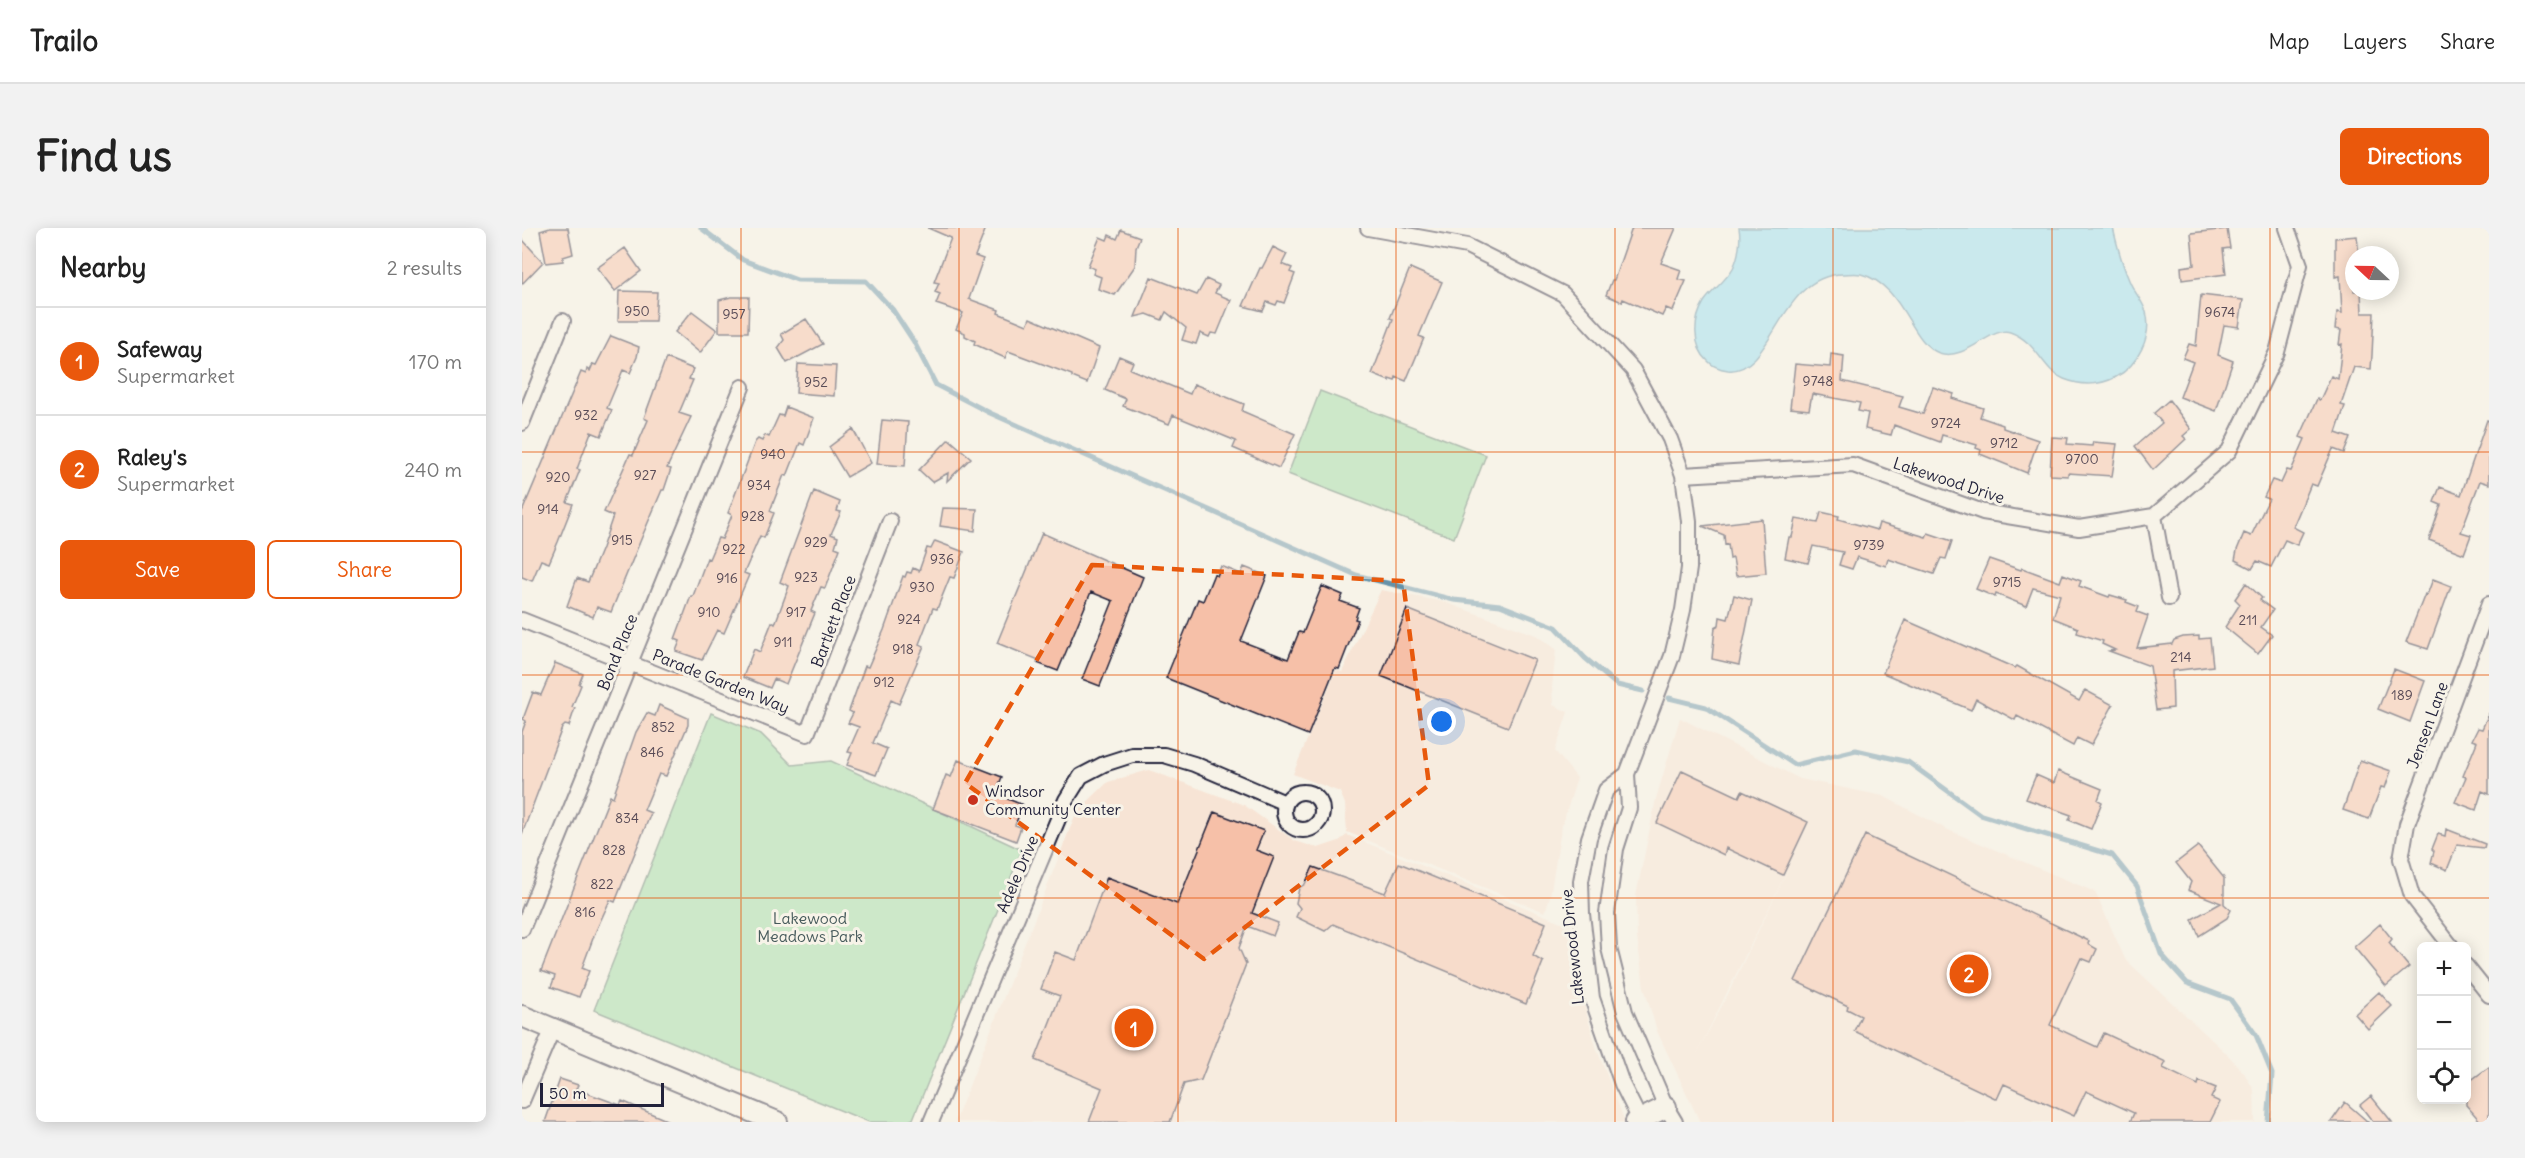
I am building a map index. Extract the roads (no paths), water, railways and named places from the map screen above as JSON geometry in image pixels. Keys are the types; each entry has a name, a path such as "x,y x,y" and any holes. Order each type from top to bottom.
{"street":[{"name":"Lakewood Drive","path":"1368,228 1467,246 1563,294 1633,370 1670,439 1683,476 1689,521 1689,568 1683,610 1672,656 1627,774 1629,808 1616,849 1607,913 1609,948 1625,1012 1671,1115"},
{"path":"2169,598 2154,516 2229,451 2277,352 2300,265 2287,228"},
{"path":"522,423 563,321"},
{"name":"Bond Place","path":"522,929 742,387"},
{"name":"Lakewood Drive","path":"1683,476 1853,465 1983,512 2068,527 2079,528 2154,516"},
{"name":"Bartlett Place","path":"807,734 890,521"},
{"name":"Jensen Lane","path":"2448,942 2412,896 2401,859 2407,824 2489,604"},
{"name":"Parade Garden Way","path":"522,620 807,734"},
{"name":"Adele Drive","path":"931,1122 1066,800 1081,776 1104,764 1132,755 1164,755 1194,764 1285,803"},
{"name":"Lakewood Drive","path":"1627,774 1606,790 1589,838 1581,880 1582,914 1592,998 1622,1084 1639,1121"},
{"path":"2471,972 2489,995"},
{"path":"522,1016 777,1122"},
{"path":"522,1101 553,1028"},
{"path":"1639,1121 1671,1115"}],"water":[{"path":"1739,228 2113,228 2126,274 2146,312 2148,321 2145,340 2137,358 2124,372 2110,380 2090,384 2071,381 2057,375 2027,342 2010,332 1995,334 1959,353 1939,353 1921,338 1897,301 1876,280 1861,274 1843,274 1821,279 1804,290 1790,306 1756,357 1743,367 1728,370 1720,368 1710,363 1699,348 1696,325 1704,302 1733,268 1739,248"}],"waterway":[{"path":"701,228 743,260 797,280 866,281 893,310 914,342 936,385 990,413 1356,575 1454,600 1500,605 1556,627 1585,658 1617,685 1643,691"},
{"path":"1669,698 1706,707 1795,765 1856,750 1908,762 1981,815 2112,855 2137,886 2161,954 2187,983 2230,999 2256,1035 2272,1074 2268,1122"}],"place":[{"name":"Windsor Community Center","path":"973,800"},
{"name":"Raley's","path":"1969,974"},
{"name":"Safeway","path":"1134,1028"}],"park label":[{"name":"Lakewood Meadows Park","path":"810,927"}]}
